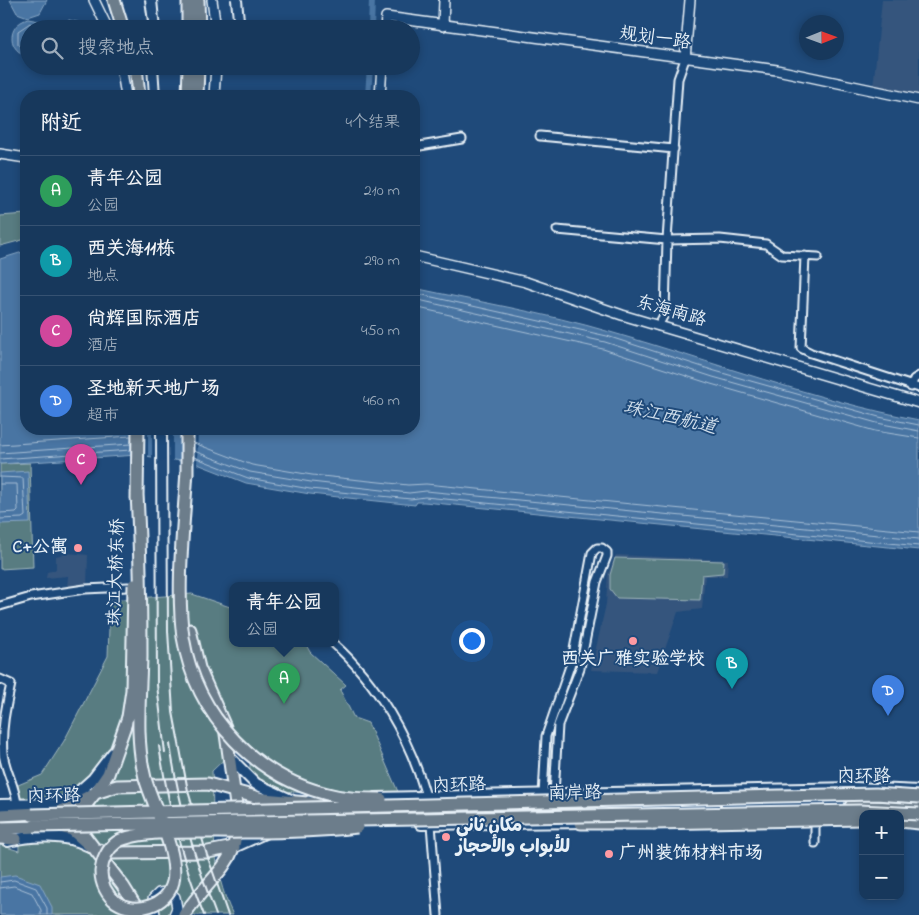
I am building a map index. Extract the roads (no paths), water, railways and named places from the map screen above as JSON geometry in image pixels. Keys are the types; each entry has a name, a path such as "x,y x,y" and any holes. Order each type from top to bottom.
{"main road":[{"path":"114,0 120,20"},
{"path":"122,0 128,20"},
{"path":"188,0 188,20"},
{"path":"198,0 199,20"},
{"path":"137,75 138,90"},
{"path":"188,75 188,90"},
{"path":"197,90 198,75"},
{"name":"珠江大桥东桥","path":"90,846 82,829 84,807 108,774 128,717 132,690 138,435"},
{"path":"184,915 225,865 234,847 237,835 237,814 225,727 199,668 190,630 187,435"},
{"path":"187,470 181,604 186,653 203,698 220,724 242,748 283,779 338,797 546,797 855,788 919,791"},
{"path":"137,494 141,565 140,750 148,789 152,798 162,827 164,834 167,842 174,872 169,892 154,906 140,909 127,907 110,897 102,881 103,862 111,847 132,837 157,834 166,834 176,833 328,830 415,816 431,824"},
{"path":"81,796 120,742"},
{"path":"229,757 256,784 296,802 426,796 546,797"},
{"path":"62,807 93,779"},
{"name":"南岸路","path":"95,793 117,786 199,784 223,786 234,791 268,800 357,805 871,798 919,802"},
{"path":"0,805 62,807 81,796 95,793"},
{"path":"0,815 62,807 95,793"},
{"name":"内环路","path":"0,815 277,810 546,797 860,794 919,797"},
{"name":"南岸路","path":"237,835 253,822 265,818 380,814 415,816 875,806 919,809"},
{"path":"718,809 735,816"},
{"name":"内环路","path":"0,828 415,816 865,810 919,815"},
{"path":"581,823 599,811"},
{"path":"581,823 606,820 815,813 859,814"},
{"path":"380,814 399,824"},
{"path":"904,814 919,815"},
{"path":"90,846 112,854 208,852 234,847 264,833 283,828 399,824 859,820"},
{"path":"904,821 919,823"},
{"path":"0,828 57,832"},
{"path":"0,840 72,830 90,846 123,886 141,915"}],"street":[{"path":"94,0 104,20"},
{"path":"212,0 215,20"},
{"path":"443,26 444,0"},
{"path":"658,326 665,313 667,240 678,79 685,59 690,0"},
{"name":"规划一路","path":"386,20 386,17 405,20"},
{"name":"规划一路","path":"420,22 777,70 919,100"},
{"path":"122,75 125,90"},
{"path":"214,90 215,75"},
{"path":"380,90 381,75"},
{"path":"540,136 674,149"},
{"path":"420,146 462,139"},
{"path":"0,154 20,157"},
{"path":"557,230 667,240 720,239 766,244 782,255 818,257"},
{"path":"806,256 801,348 911,387 919,388"},
{"name":"东海南路","path":"420,257 526,282 658,326 919,403"},
{"path":"911,387 914,379 919,376"},
{"path":"596,548 602,548 607,552 607,556 597,582 580,668 558,726 546,797 546,736 572,660 592,553 596,548"},
{"path":"0,606 31,597 85,589 128,587"},
{"path":"338,647 353,660 390,715 418,770 426,796"},
{"path":"0,679 11,684 3,711 4,754 16,793 17,805"},
{"path":"265,818 264,808 268,800"},
{"path":"57,832 62,807"},
{"path":"814,843 815,813"},
{"path":"431,824 438,915"},
{"path":"155,915 153,899 159,893 166,892 173,894 177,902 174,915"}],"water":[{"path":"10,0 47,0 40,13 28,17 17,13"},
{"path":"20,23 20,52 13,44 12,38 16,27"},
{"name":"珠江西航道","path":"20,253 20,435 420,435 420,289 586,325 802,391 880,412 919,420 919,550 424,502 417,502 415,505 310,494 246,483 195,463 138,455 0,464 0,259"},
{"path":"28,471 30,523 0,524 0,473"},
{"path":"15,875 40,884 52,907 52,915 0,915 0,877"}],"waterway":[{"path":"371,20 372,0"},
{"path":"368,90 369,75"}],"railway":[{"path":"145,0 148,20"},
{"path":"157,0 159,20"},
{"path":"231,0 233,20"},
{"path":"242,0 244,20"},
{"path":"148,75 149,90"},
{"path":"159,75 160,90"},
{"path":"156,435 157,685 165,753"},
{"path":"167,435 168,631 173,712 188,791 207,855 228,915"},
{"path":"170,744 173,766 188,831 216,915"},
{"path":"159,746 177,832 189,874 204,915"}],"place":[{"name":"尚辉国际酒店","path":"81,485"},
{"name":"C+公寓","path":"78,548"},
{"name":"西关广雅实验学校","path":"633,641"},
{"name":"西关海11栋","path":"732,689"},
{"name":"青年公园","path":"284,704"},
{"name":"圣地新天地广场","path":"888,716"},
{"name":"مكان ثاني للأبواب والأحجار","path":"446,837"},
{"name":"广州装饰材料市场","path":"609,854"}]}
